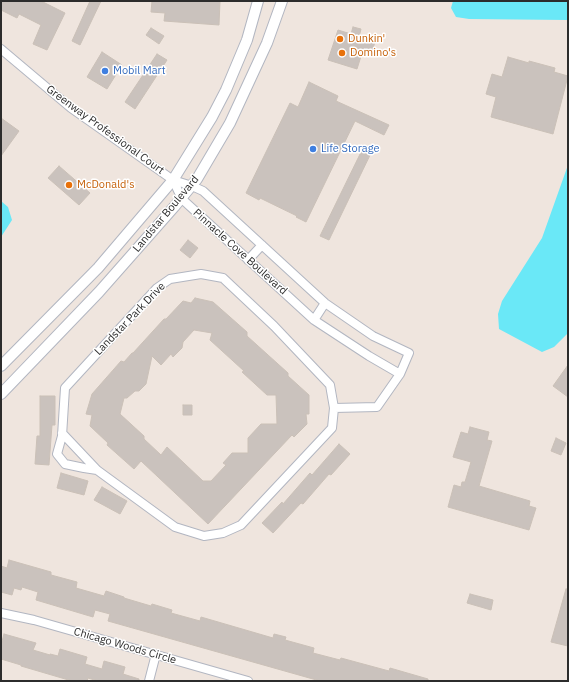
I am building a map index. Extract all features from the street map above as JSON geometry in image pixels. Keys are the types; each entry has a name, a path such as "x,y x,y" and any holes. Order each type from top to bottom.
{"street":[{"name":"Landstar Boulevard","path":"1,366 98,268 174,180 212,117 226,90 247,40 258,1"},
{"name":"Landstar Boulevard","path":"1,394 99,292 192,186 230,123 267,43 282,1"},
{"name":"Greenway Professional Court","path":"1,49 72,108 174,180"},
{"name":"Pinnacle Cove Boulevard","path":"174,180 204,191 325,304 373,336 409,353 400,374 369,356 314,320 182,199 174,180"},
{"path":"248,260 262,245"},
{"name":"Landstar Park Drive","path":"62,433 97,470 175,527 204,536 224,533 242,525 332,428 334,408 330,385 274,326 223,278 201,274 170,279 157,288 65,388 62,433 57,454 65,464 97,470"},
{"path":"314,320 325,304"},
{"path":"334,408 377,407 400,374"},
{"name":"Chicago Woods Circle","path":"1,613 34,620 248,681"},
{"path":"149,681 156,654"}],"water":[{"path":"453,1 568,1 568,20 469,19 456,17 451,8"},
{"path":"568,165 568,333 554,347 542,352 499,329 498,314 502,301 542,238"},
{"path":"1,201 8,207 12,220 1,237"}],"building":[{"path":"1,1 41,1 65,13 47,50 33,44 41,25 19,14 17,18 1,10"},
{"path":"90,1 101,1 80,45 72,41"},
{"path":"152,1 220,1 219,25 164,21 165,13 151,12"},
{"path":"353,27 361,29 359,37 375,42 371,55 362,53 357,69 328,60 338,30 351,34"},
{"path":"151,28 164,36 159,44 146,35"},
{"name":"Mobil Mart","path":"102,52 122,65 107,89 87,77"},
{"path":"157,54 167,60 135,109 125,102"},
{"path":"508,57 555,68 554,72 568,76 553,134 491,117 496,97 486,94 492,74 502,77"},
{"path":"309,82 338,96 336,101 389,125 384,135 355,121 306,222 260,198 259,200 246,193 290,103 298,107"},
{"path":"1,118 19,131 1,156"},
{"path":"364,146 372,151 329,240 320,236"},
{"name":"McDonald's","path":"59,166 90,193 79,205 48,178"},
{"path":"188,240 198,248 190,258 180,250"},
{"path":"195,298 213,302 247,332 247,336 288,373 288,376 309,395 309,414 306,414 307,424 294,437 292,435 208,524 141,461 134,469 107,445 108,443 90,426 92,415 86,414 92,394 121,361 124,362 183,301 191,303","holes":["194,330 212,333 210,340 244,371 242,372 267,395 276,395 277,424 261,424 248,438 248,453 232,453 223,463 226,465 211,481 203,481 167,447 161,455 144,439 144,436 120,414 124,398 127,398 135,391 139,391 146,384 152,356 161,365 171,354 173,357 182,348 183,342"]},
{"path":"568,365 568,397 553,386"},
{"path":"40,396 55,396 55,425 52,425 49,465 35,464 37,436 40,436"},
{"path":"183,405 192,405 192,415 183,415"},
{"path":"470,427 489,432 487,440 492,441 479,486 530,501 529,506 536,508 529,530 448,507 454,485 461,487 462,482 465,482 471,462 453,457 461,432 468,434"},
{"path":"556,438 566,443 561,455 551,451"},
{"path":"339,444 350,454 331,475 329,474 303,504 301,503 273,533 262,523 282,502 283,504 310,473 312,475"},
{"path":"61,473 88,481 84,495 57,488"},
{"path":"102,487 127,501 120,514 94,500"},
{"path":"9,560 51,572 51,575 77,582 76,588 104,596 106,591 151,606 152,604 172,610 171,613 200,621 201,617 273,638 274,634 286,637 285,640 314,648 313,653 340,660 341,658 389,671 390,668 428,679 428,681 320,681 108,621 110,614 95,610 93,617 36,600 38,592 22,587 21,590 14,588 12,595 1,592 1,566 7,568"},
{"path":"566,589 568,589 568,646 551,642"},
{"path":"470,594 493,600 491,610 467,603"},
{"path":"4,634 36,643 33,650 50,655 58,656 60,649 87,657 85,664 102,669 104,661 125,667 123,674 139,679 139,681 98,681 88,678 87,681 72,681 21,666 1,659 1,645"}],"place":[{"name":"Dunkin'","path":"340,39"},
{"name":"Domino's","path":"342,53"},
{"name":"Mobil Mart","path":"105,71"},
{"name":"Life Storage","path":"313,149"},
{"name":"McDonald's","path":"69,185"}]}
